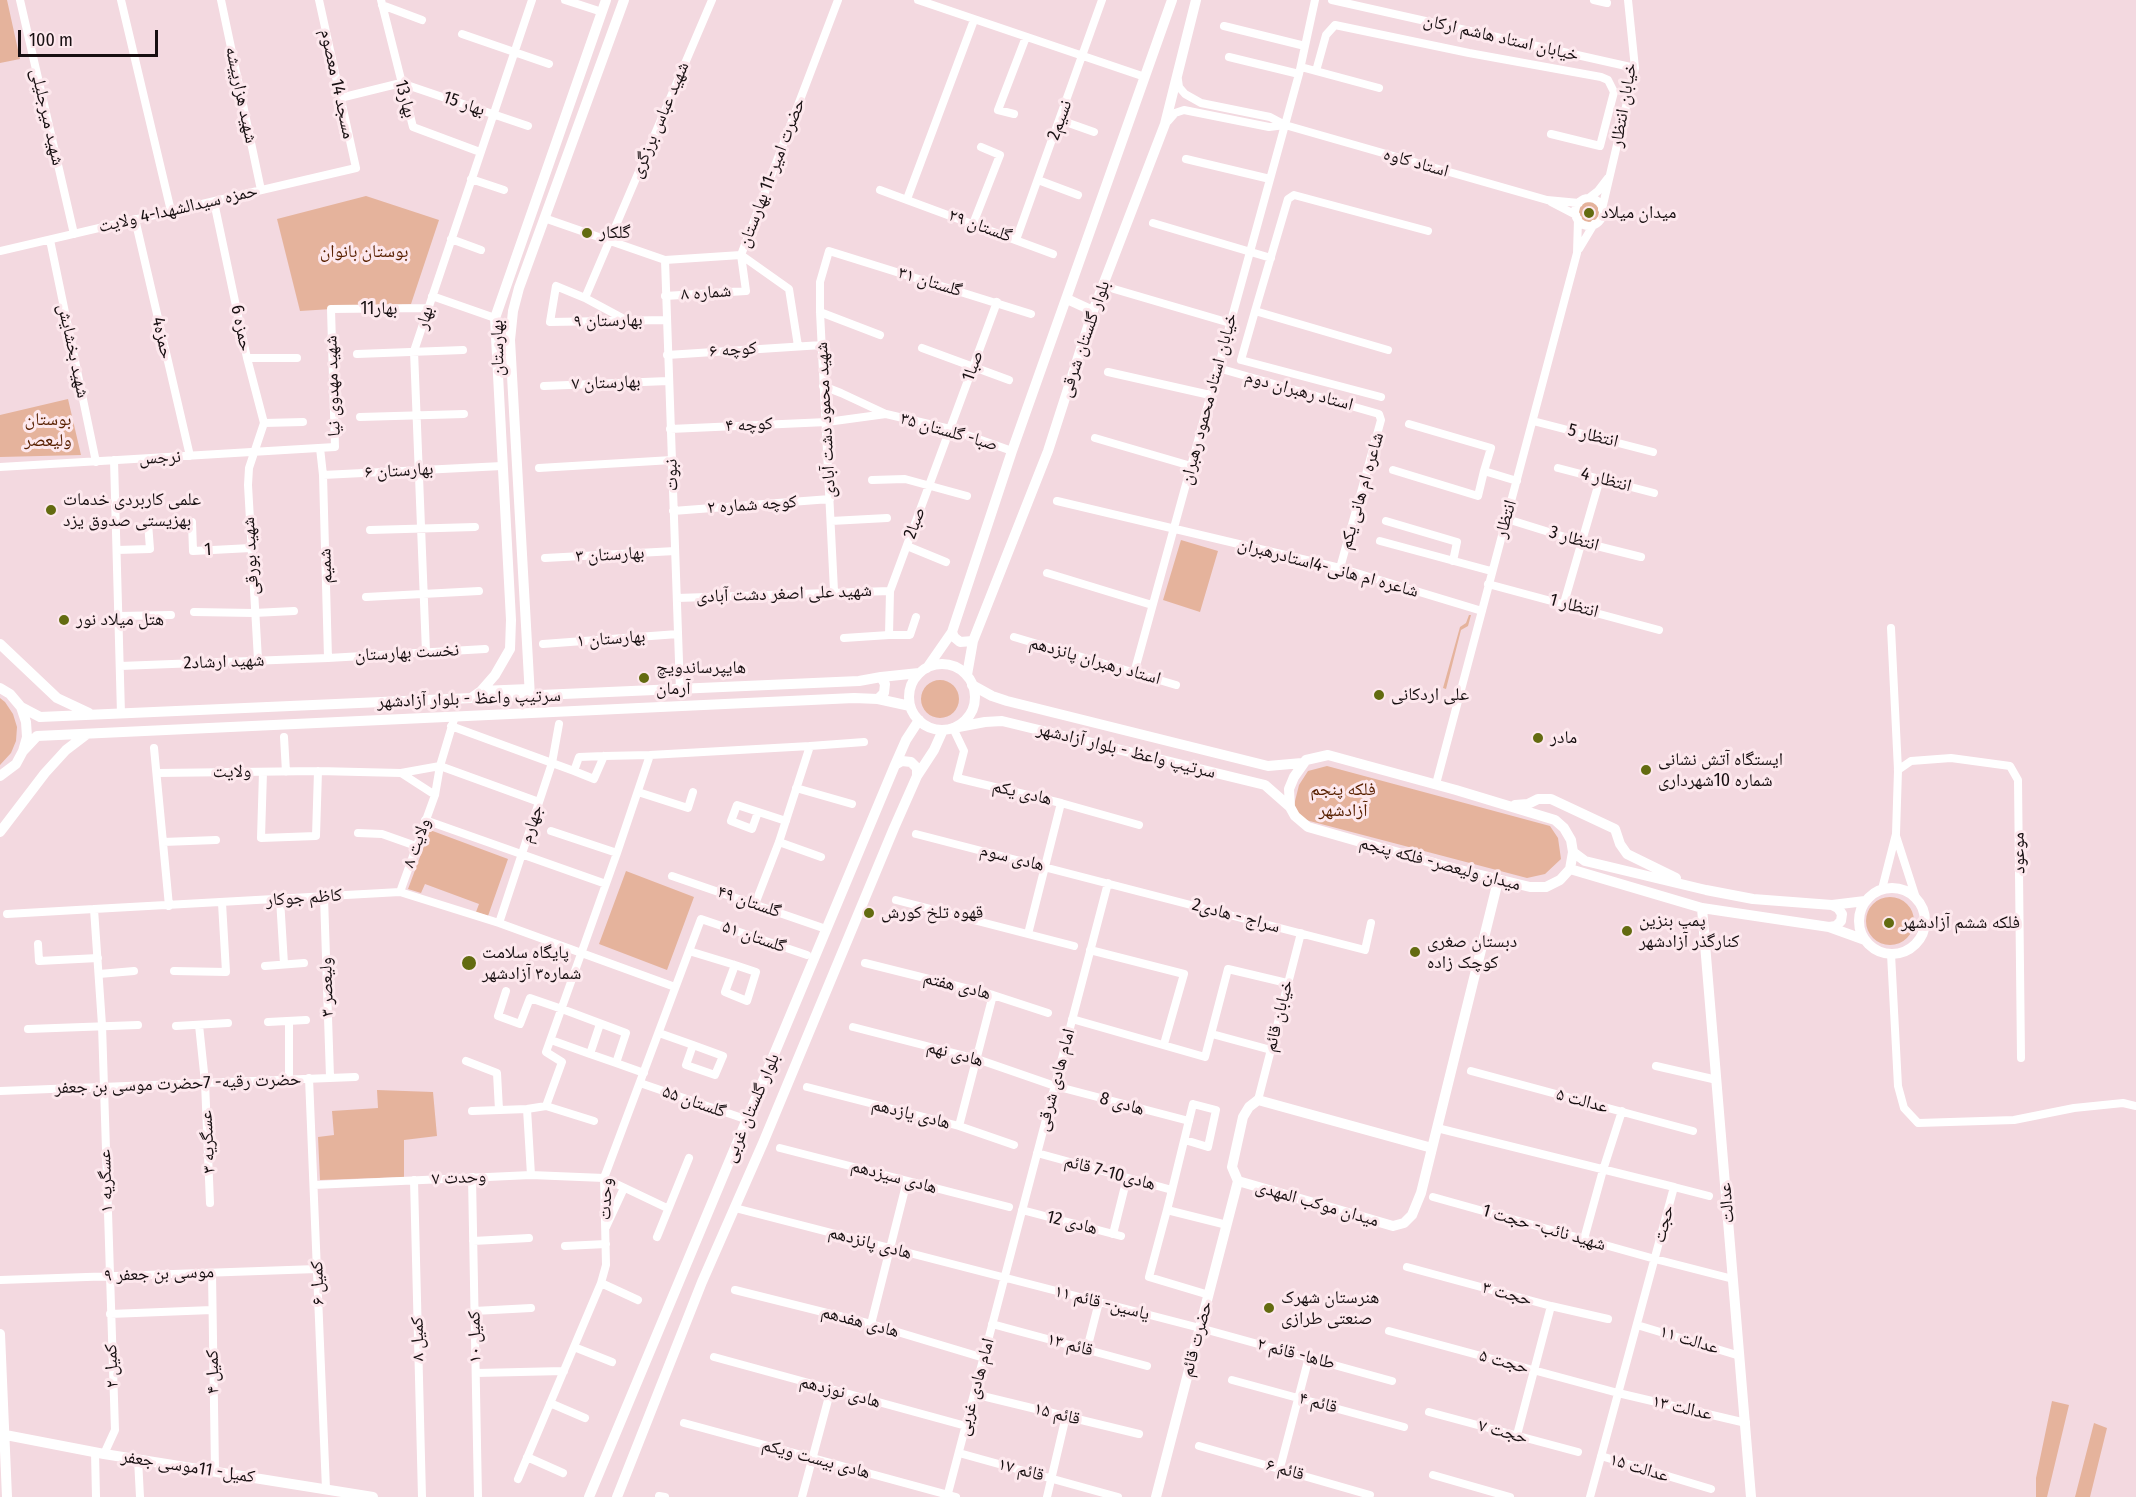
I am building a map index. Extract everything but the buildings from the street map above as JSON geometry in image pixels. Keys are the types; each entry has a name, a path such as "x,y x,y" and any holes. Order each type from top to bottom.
{"main road":[{"name":"بهارستان","path":"469,699 481,691 495,675 510,650 511,620 495,318 606,0"},
{"name":"بهارستان","path":"530,693 510,340 513,311 519,288 624,0"},
{"name":"بلوار گلستان شرقی","path":"923,670 952,632 1012,451 1172,0"},
{"name":"بلوار گلستان شرقی","path":"970,680 973,641 1048,451 1093,311 1165,124 1196,0"},
{"path":"602,12 618,18"},
{"path":"531,213 544,218"},
{"path":"1067,299 1093,311"},
{"path":"502,466 517,465"},
{"path":"952,632 960,642 973,641"},
{"path":"0,644 57,698 92,715"},
{"path":"941,664 948,665 961,670 970,680 975,698 972,711 964,721 948,729 930,728 919,720 910,706 910,688 923,670 941,664"},
{"name":"سرتیپ واعظ - بلوار آزادشهر","path":"21,707 40,717 121,714 469,699 530,693 680,690 859,681 923,670"},
{"path":"878,699 884,693 885,684 881,677"},
{"name":"سرتیپ واعظ - بلوار آزادشهر","path":"970,680 992,696 1007,701 1268,766 1302,763"},
{"path":"0,688 10,694 21,707 26,722 27,736 23,751"},
{"path":"481,691 530,693"},
{"name":"سرتیپ واعظ - بلوار آزادشهر","path":"0,776 16,764 23,751 37,736 453,721 854,698 878,699 910,706"},
{"name":"بلوار گلستان غربی","path":"589,1497 895,765 906,740 919,720"},
{"name":"سرتیپ واعظ - بلوار آزادشهر","path":"948,729 1002,721 1265,785 1290,807"},
{"name":"بلوار گلستان غربی","path":"617,1497 675,1348 917,777 948,729"},
{"path":"0,832 45,772 66,750 88,733"},
{"path":"1290,807 1289,789 1302,763 1328,755 1436,784 1555,820 1564,828 1571,840 1573,852 1570,869 1702,908 1829,927 1865,940"},
{"path":"895,765 902,761 911,762 917,768 917,777"},
{"path":"1510,807 1528,804 1538,799 1551,799 1615,829 1620,844 1627,854 1696,888"},
{"name":"میدان ولیعصر- فلکه پنجم","path":"1290,807 1294,816 1308,827 1336,837 1498,881 1530,887 1546,887 1560,880 1570,869"},
{"path":"1573,852 1585,861 1696,888 1753,899 1838,908 1842,914 1841,921 1836,926 1829,927"},
{"name":"میدان موکب المهدی","path":"1258,1100 1249,1107 1243,1117 1232,1167 1238,1181 1393,1226 1404,1223 1412,1215 1421,1193 1498,881"},
{"path":"1882,889 1900,889 1916,898 1925,918 1924,929 1912,947 1891,954 1881,952 1865,940 1858,920 1860,910 1872,894 1882,889"},
{"path":"1832,906 1865,901"},
{"name":"عدالت","path":"1702,908 1751,1497"},
{"path":"1258,1100 1432,1148"},
{"name":"حضرت قائم","path":"1156,1497 1238,1181"},
{"path":"0,1334 2,1434 7,1497"},
{"name":"کمیل- 11موسی جعفر","path":"2,1434 100,1453 330,1492 373,1497"}],"street":[{"name":"شهید میرجلیلی","path":"20,0 74,234"},
{"path":"122,0 171,211"},
{"name":"شهید هزارپیشه","path":"221,0 261,190"},
{"name":"مسجد 14 معصوم","path":"319,0 356,168"},
{"name":"بهار","path":"426,652 414,351 532,0"},
{"path":"565,0 602,12"},
{"name":"شهید عباس برزگری","path":"585,298 712,0"},
{"name":"حضرت امیر-11 بهارستان","path":"544,218 665,261 741,255 837,0"},
{"path":"918,0 1145,77"},
{"name":"نسیم2","path":"1016,240 1102,0"},
{"path":"1285,125 1315,0"},
{"name":"خیابان استاد هاشم ارکان","path":"1332,0 1635,68"},
{"path":"1594,0 1607,3"},
{"name":"خیابان انتظار","path":"1602,209 1635,68 1628,0"},
{"path":"381,2 422,20"},
{"name":"بهار13","path":"381,2 413,128 480,152"},
{"path":"907,199 974,20"},
{"path":"1316,71 1326,35 1335,25 1608,80 1614,92 1600,146 1551,134"},
{"path":"1224,26 1305,46"},
{"path":"462,34 549,64"},
{"path":"1014,114 998,110 1026,37"},
{"path":"1229,57 1316,71 1379,88"},
{"name":"استاد کاوه","path":"1177,79 1179,87 1185,94 1201,103 1270,117 1285,125 1547,200"},
{"path":"340,98 401,83"},
{"name":"بهار 15","path":"401,83 528,126"},
{"name":"استاد کاوه","path":"1165,124 1175,113 1184,110 1269,127 1285,125"},
{"path":"1060,120 1094,132"},
{"name":"خیابان استاد محمود رهبران","path":"1134,673 1285,125"},
{"path":"973,224 1000,155 981,147"},
{"path":"1186,159 1270,179"},
{"name":"حمزه سیدالشهدا-4 ولایت","path":"0,251 356,168"},
{"path":"1576,253 1576,209 1579,203 1604,184 1610,174"},
{"path":"471,178 504,190"},
{"path":"1038,180 1078,195"},
{"name":"گلستان ۲۹","path":"880,190 1053,254"},
{"path":"1381,397 1241,360 1288,199 1294,195 1428,231"},
{"path":"1576,253 1594,224 1602,217 1602,209 1598,202 1588,198"},
{"path":"1547,200 1579,203"},
{"path":"1547,200 1577,217 1585,225 1594,224"},
{"name":"حمزه 6","path":"214,202 247,358 264,423"},
{"name":"حمزه4","path":"135,219 189,456"},
{"path":"1153,223 1271,258"},
{"path":"451,239 481,250"},
{"name":"شهید بخشایش","path":"50,240 96,462"},
{"name":"گلستان ۳۱","path":"829,251 1030,314"},
{"name":"شهید محمود دشت آبادی","path":"829,251 820,282 820,312 834,591"},
{"name":"انتظار","path":"1436,784 1576,253"},
{"path":"741,255 789,289 798,346"},
{"name":"شماره ۸","path":"665,296 746,291 741,255"},
{"name":"نبوت","path":"665,261 680,690"},
{"name":"بهارستان ۹","path":"585,298 556,286 550,322 666,320"},
{"path":"1114,289 1230,323"},
{"path":"432,296 495,318"},
{"path":"585,298 626,320"},
{"name":"صبا1","path":"950,429 996,302"},
{"name":"بهار11","path":"331,309 427,309"},
{"name":"شهید مهدوی نیا","path":"320,448 335,447 331,309"},
{"path":"1255,311 1388,350"},
{"path":"820,312 880,334"},
{"name":"کوچه ۶","path":"668,355 822,345"},
{"path":"922,348 1009,380"},
{"path":"357,354 463,350"},
{"path":"247,358 297,358"},
{"name":"استاد رهبران دوم","path":"1218,368 1379,414"},
{"path":"1108,372 1210,395"},
{"name":"بهارستان ۷","path":"544,386 669,381"},
{"path":"823,386 886,414"},
{"path":"360,417 464,414"},
{"name":"صبا- گلستان ۳۵","path":"886,414 950,429 1012,451"},
{"name":"کوچه ۴","path":"670,429 827,422 886,414"},
{"name":"شاعره ام هانی یکم","path":"1340,568 1382,420 1379,414"},
{"name":"انتظار 5","path":"1533,421 1653,452"},
{"path":"254,453 264,423 303,422"},
{"path":"1393,470 1478,496 1491,448 1409,424"},
{"name":"صبا2","path":"889,635 890,591 950,429"},
{"path":"1095,438 1191,466"},
{"path":"320,448 322,475"},
{"name":"نرجس","path":"0,468 320,448"},
{"name":"شهید بورقی","path":"254,453 249,468 248,485 258,660"},
{"path":"114,460 121,714"},
{"path":"539,468 672,460"},
{"name":"بهارستان ۶","path":"322,475 502,466"},
{"name":"انتظار 4","path":"1558,468 1654,493"},
{"path":"1484,471 1517,480"},
{"name":"شمیم","path":"322,475 328,658"},
{"path":"872,480 904,479 968,496"},
{"path":"1564,603 1600,479"},
{"name":"کوچه شماره ۲","path":"673,511 830,499"},
{"name":"شاعره ام هانی-4استادرهبران","path":"1058,501 1340,568 1482,611"},
{"path":"831,521 886,518"},
{"name":"انتظار 3","path":"1507,519 1581,542 1641,557"},
{"path":"1386,521 1458,542 1453,561"},
{"name":"1","path":"192,522 194,551 251,548"},
{"path":"117,550 150,549 148,523"},
{"path":"370,530 475,527"},
{"path":"1380,542 1491,571"},
{"path":"907,546 946,562"},
{"name":"بهارستان ۳","path":"545,558 675,551"},
{"path":"1047,573 1152,605"},
{"name":"انتظار 1","path":"1488,584 1659,630"},
{"path":"366,597 478,591"},
{"name":"شهید علی اصغر دشت آبادی","path":"677,597 890,591"},
{"path":"194,612 294,611"},
{"path":"119,616 171,615"},
{"path":"844,638 910,635 916,617"},
{"path":"1882,889 1896,834 1898,770 1891,628"},
{"name":"بهارستان ۱","path":"543,644 678,634"},
{"name":"استاد رهبران پانزدهم","path":"1014,637 1176,685"},
{"name":"نخست بهارستان","path":"328,658 485,649"},
{"name":"شهید ارشاد2","path":"120,666 328,658"},
{"path":"453,721 594,779 604,756"},
{"name":"ولایت ۸","path":"400,892 435,795 440,766 453,721"},
{"name":"جهارم","path":"499,923 552,763 559,724"},
{"name":"هادی یکم","path":"948,729 964,751 957,778 1061,802 1139,825"},
{"path":"284,737 286,772"},
{"path":"574,771 579,757 864,742"},
{"path":"755,904 779,842 810,746"},
{"path":"154,748 169,906"},
{"path":"546,1106 562,1062 546,1052 618,853 650,755"},
{"name":"موعود","path":"1898,770 1911,761 1951,758 2010,766 2018,780 2021,1058"},
{"path":"440,766 539,802"},
{"name":"ولایت","path":"157,773 318,771 401,773 440,766"},
{"path":"263,772 261,838 316,836 318,771"},
{"path":"401,773 435,795"},
{"path":"796,788 852,804"},
{"path":"638,792 688,808 693,792"},
{"path":"1028,934 1061,802"},
{"path":"758,812 752,829 731,821 737,805 786,821"},
{"path":"426,820 606,884"},
{"path":"551,831 618,853"},
{"path":"358,833 382,834 416,846"},
{"name":"هادی سوم","path":"916,834 1108,883"},
{"path":"1896,834 1916,898"},
{"path":"163,842 216,840"},
{"path":"779,842 821,857"},
{"name":"گلستان ۴۹","path":"672,876 826,929"},
{"name":"سراج - هادی2","path":"1108,883 1365,950 1371,922"},
{"name":"امام هادی شرقی","path":"1004,1278 1108,883"},
{"name":"کاظم جوکار","path":"7,914 400,892 499,923 675,987"},
{"name":"ولیعصر ۳","path":"324,897 330,1077"},
{"path":"280,899 284,964"},
{"path":"896,900 1074,946"},
{"path":"174,971 226,972 222,903"},
{"path":"94,909 102,1025 103,1086"},
{"name":"وحدت","path":"518,1479 601,1283 606,1265 604,1178 701,919"},
{"name":"گلستان ۵۱","path":"701,919 807,955"},
{"name":"خیابان قائم","path":"1258,1100 1301,933"},
{"path":"38,944 39,961 98,958"},
{"path":"1090,950 1184,974 1164,1044"},
{"path":"688,951 735,965 756,972 747,1001 725,992 735,965"},
{"path":"1891,954 1898,1086 1904,1108 1918,1123 2014,1120 2074,1108 2123,1103 2136,1106"},
{"path":"265,966 304,963"},
{"name":"هادی هفتم","path":"865,963 993,994 1048,1013"},
{"path":"1072,1019 1205,1057 1228,969 1287,983"},
{"path":"99,974 134,971"},
{"path":"506,991 498,1016 520,1024 530,998 626,1033 616,1063"},
{"path":"959,1126 993,994"},
{"path":"268,1022 306,1020"},
{"path":"289,1021 289,1079"},
{"path":"176,1026 228,1023"},
{"path":"28,1029 138,1024"},
{"name":"عسگریه ۳","path":"200,1024 210,1203"},
{"path":"590,1054 600,1024"},
{"name":"هادی نهم","path":"853,1027 976,1059 1055,1086"},
{"path":"659,1033 693,1045 723,1056 715,1075 686,1065 693,1045"},
{"path":"1212,1034 1271,1050"},
{"path":"551,1040 644,1073"},
{"path":"466,1061 497,1073 499,1110"},
{"path":"1656,1066 1717,1080"},
{"name":"عدالت ۵","path":"1471,1071 1693,1131"},
{"name":"حضرت رقیه- 7حضرت موسی بن جعفر","path":"0,1091 356,1077"},
{"name":"کمیل ۶","path":"309,1078 330,1492"},
{"name":"گلستان ۵۵","path":"640,1083 748,1120"},
{"name":"عسگریه ۱","path":"103,1086 108,1276"},
{"name":"هادی 8","path":"1055,1086 1189,1121"},
{"name":"هادی یازدهم","path":"807,1087 959,1126 1014,1145"},
{"path":"1172,1190 1193,1104 1216,1110 1208,1147 1185,1140"},
{"path":"472,1111 546,1106 594,1121"},
{"path":"527,1109 531,1175"},
{"path":"1584,1239 1622,1112"},
{"name":"حجت","path":"1437,1128 1674,1187 1590,1497"},
{"name":"هادی سیزدهم","path":"780,1148 1009,1207"},
{"name":"هادی10-7 قائم","path":"1037,1152 1172,1190 1167,1210 1227,1226"},
{"path":"657,1237 689,1158"},
{"name":"وحدت ۷","path":"314,1185 531,1175 604,1178"},
{"name":"کمیل ۱۰","path":"472,1178 478,1497"},
{"path":"604,1178 668,1208"},
{"name":"12 هادی","path":"1022,1210 1117,1235 1127,1178"},
{"name":"کمیل ۸","path":"414,1180 422,1497"},
{"path":"871,1324 907,1181"},
{"path":"1674,1187 1709,1196"},
{"path":"605,1229 624,1188"},
{"name":"شهید نائب- حجت 1","path":"1433,1197 1733,1279"},
{"name":"هادی پانزدهم","path":"735,1208 1004,1278"},
{"path":"1167,1210 1149,1277 1209,1295"},
{"path":"473,1241 529,1238"},
{"path":"565,1246 606,1244"},
{"name":"حجت ۳","path":"1407,1267 1608,1319"},
{"name":"موسی بن جعفر ۹","path":"0,1280 317,1269"},
{"name":"کمیل ۴","path":"212,1273 215,1471"},
{"name":"کمیل ۲","path":"100,1453 115,1430 108,1276"},
{"name":"یاسین- قائم ۱۱","path":"1004,1278 1200,1328"},
{"name":"امام هادی غربی","path":"950,1496 1004,1278"},
{"path":"601,1283 638,1300"},
{"name":"هادی هفدهم","path":"735,1290 871,1324 984,1358"},
{"path":"1087,1349 1099,1302"},
{"path":"1517,1436 1551,1306"},
{"path":"474,1311 531,1308"},
{"path":"110,1314 212,1310"},
{"name":"قائم ۱۳","path":"992,1324 1147,1366"},
{"name":"عدالت ۱۱","path":"1637,1325 1740,1356"},
{"name":"طاها- قائم ۲","path":"1200,1328 1392,1381"},
{"name":"حجت ۵","path":"1389,1331 1618,1393"},
{"path":"574,1347 612,1362"},
{"path":"1280,1468 1309,1357"},
{"name":"هادی نوزدهم","path":"714,1358 966,1426"},
{"path":"476,1373 564,1371"},
{"name":"قائم ۴","path":"1232,1380 1404,1427"},
{"path":"802,1497 831,1389"},
{"name":"عدالت ۱۳","path":"1618,1393 1746,1423"},
{"name":"قائم ۱۵","path":"974,1394 1139,1434"},
{"path":"550,1403 585,1418"},
{"name":"حجت ۷","path":"1429,1412 1578,1452"},
{"path":"1047,1497 1066,1416"},
{"name":"هادی بیست ویکم","path":"684,1423 950,1496"},
{"name":"قائم ۶","path":"1199,1446 1370,1496"},
{"path":"96,1497 100,1453"},
{"name":"قائم ۱۷","path":"959,1453 1118,1497"},
{"name":"عدالت ۱۵","path":"1601,1456 1711,1489"},
{"path":"527,1457 563,1473"},
{"path":"138,1459 140,1497"},
{"path":"1433,1475 1499,1496 1510,1497"}],"green space":[{"path":"0,0 7,0 20,59 0,63"},
{"name":"بوستان بانوان","path":"366,196 439,220 411,304 300,311 277,219"},
{"path":"1590,201 1598,204 1601,212 1598,220 1590,223 1582,220 1579,212 1582,204"},
{"name":"بوستان ولیعصر","path":"68,399 81,455 0,457 0,415"},
{"path":"1181,540 1218,551 1200,612 1163,600"},
{"path":"1471,615 1468,626 1461,630 1446,689 1443,688 1460,627 1466,623"},
{"path":"940,680 953,686 959,699 953,712 940,718 927,712 921,699 927,686"},
{"path":"0,698 13,714 17,727 16,741 11,753 0,765"},
{"name":"فلکه پنجم آزادشهر","path":"1327,766 1550,826 1558,838 1561,859 1545,874 1527,878 1302,819 1294,805 1299,785 1308,771"},
{"path":"430,830 508,859 488,916 476,912 479,904 425,884 421,893 408,889"},
{"path":"626,871 694,897 667,970 599,944"},
{"path":"1885,897 1895,897 1907,904 1914,916 1914,926 1907,938 1895,945 1885,945 1870,934 1866,926 1866,916 1877,901"},
{"path":"377,1090 433,1092 437,1136 404,1140 404,1177 320,1180 318,1137 334,1135 332,1111 378,1108"},
{"path":"2052,1401 2069,1405 2047,1497 2036,1497 2036,1478"},
{"path":"2094,1423 2107,1428 2090,1497 2075,1497"}],"place":[{"name":"میدان میلاد","path":"1589,213"},
{"name":"گلکار","path":"587,233"},
{"name":"علمی کاربردی خدمات بهزیستی صدوق یزد","path":"51,510"},
{"name":"هتل میلاد نور","path":"64,620"},
{"name":"هایپرساندویچ آرمان","path":"644,678"},
{"name":"علی اردکانی","path":"1379,695"},
{"name":"مادر","path":"1538,738"},
{"name":"ایستگاه آتش نشانی شماره 10شهرداری","path":"1646,770"},
{"name":"قهوه تلخ کورش","path":"869,913"},
{"name":"فلکه ششم آزادشهر","path":"1889,923"},
{"name":"پمپ بنزین کنارگذر آزادشهر","path":"1627,931"},
{"name":"دبستان صغری کوچک زاده","path":"1415,952"},
{"name":"پایگاه سلامت شماره۳ آزادشهر","path":"469,963"},
{"name":"هنرستان شهرک صنعتی طرازی","path":"1269,1308"}]}
